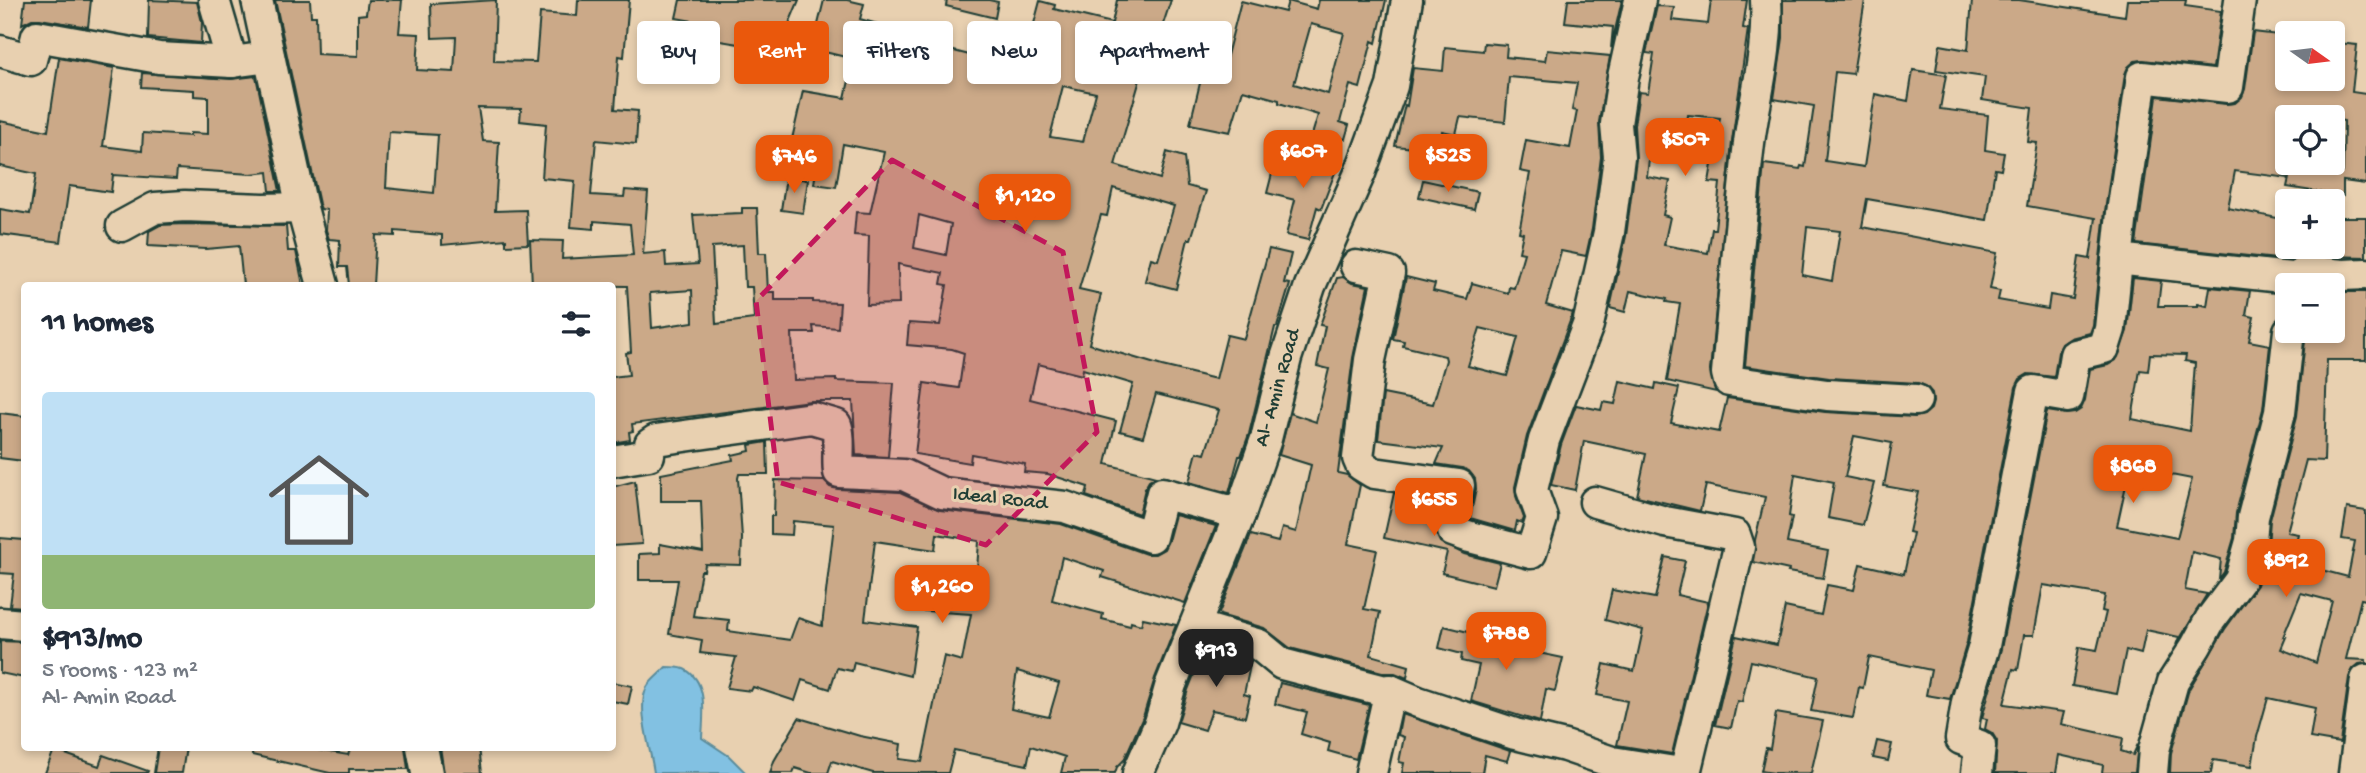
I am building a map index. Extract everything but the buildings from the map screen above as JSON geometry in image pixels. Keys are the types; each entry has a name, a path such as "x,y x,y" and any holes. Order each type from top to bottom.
{"street":[{"path":"214,0 232,62"},
{"path":"257,0 302,208 322,282"},
{"name":"Al- Amin Road","path":"1138,773 1160,723 1171,684 1240,514 1266,439 1286,358 1310,286 1360,173 1392,86 1407,0"},
{"path":"1356,266 1389,273 1370,360 1358,441 1358,458 1361,465 1374,473 1459,485 1451,523 1453,531 1531,553 1542,517 1532,490 1544,440 1588,325 1609,232 1619,157 1616,124 1640,0"},
{"path":"1766,0 1763,57 1749,141 1727,373 1729,381 1827,395 1916,400"},
{"path":"1977,773 1980,746 1961,739 1967,702 1990,620 2033,391 2068,397 2076,355 2104,348 2110,329 2142,77 2228,87 2240,0"},
{"path":"0,51 31,60 37,36 159,58 232,62 269,57"},
{"path":"122,226 155,208 302,208"},
{"path":"2117,259 2275,279"},
{"path":"2345,275 2366,274"},
{"path":"2152,773 2154,750 2173,682 2210,620 2240,580 2280,412 2288,343"},
{"name":"Ideal Road","path":"616,460 649,454 650,444 656,439 812,418 836,425 839,432 839,472 904,475 942,493 1065,507 1151,537 1162,493 1240,514"},
{"path":"1195,626 1259,645 1282,664 1385,691 1391,690 1418,702 1515,734 1612,762 1683,773 1739,547 1738,539 1735,535 1665,522 1595,502"},
{"path":"0,623 21,625"},
{"path":"2354,773 2366,680"},
{"path":"1371,773 1391,690"},
{"path":"423,751 427,773"}],"highlighted area":[{"path":"892,160 1063,252 1097,432 986,545 778,482 756,301"}],"water":[{"path":"666,667 677,667 692,674 698,682 703,699 702,738 729,756 746,773 654,773 644,717 644,696 649,684"}]}
